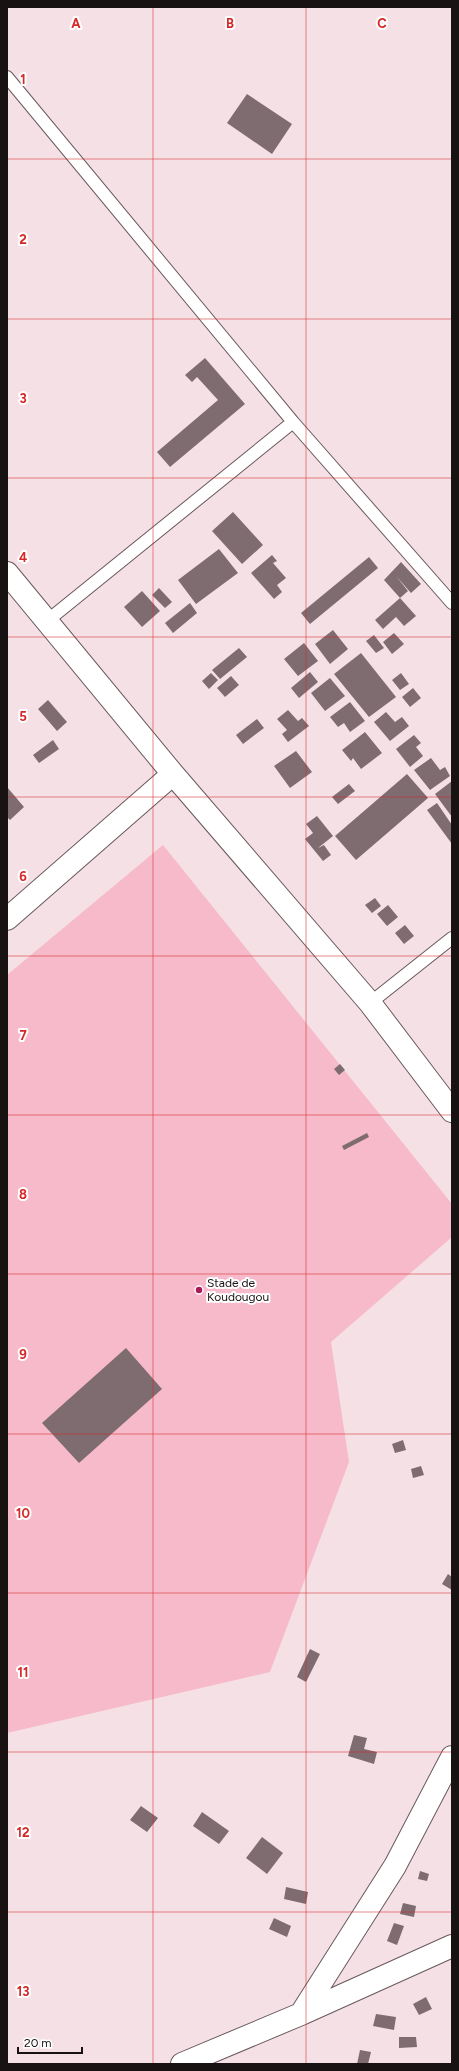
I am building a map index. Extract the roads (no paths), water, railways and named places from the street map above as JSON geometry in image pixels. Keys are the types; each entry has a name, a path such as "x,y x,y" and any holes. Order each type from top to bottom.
{"street":[{"path":"7,573 173,774 370,1003 452,1111"},
{"path":"7,919 173,774"},
{"path":"301,2014 395,1866 452,1757"},
{"path":"182,2064 301,2014 452,1946"}],"lane":[{"path":"7,77 293,422 452,603"},
{"path":"47,621 293,422"},
{"path":"370,1003 452,938"}],"place":[{"name":"Stade de Koudougou","path":"199,1290"}]}
